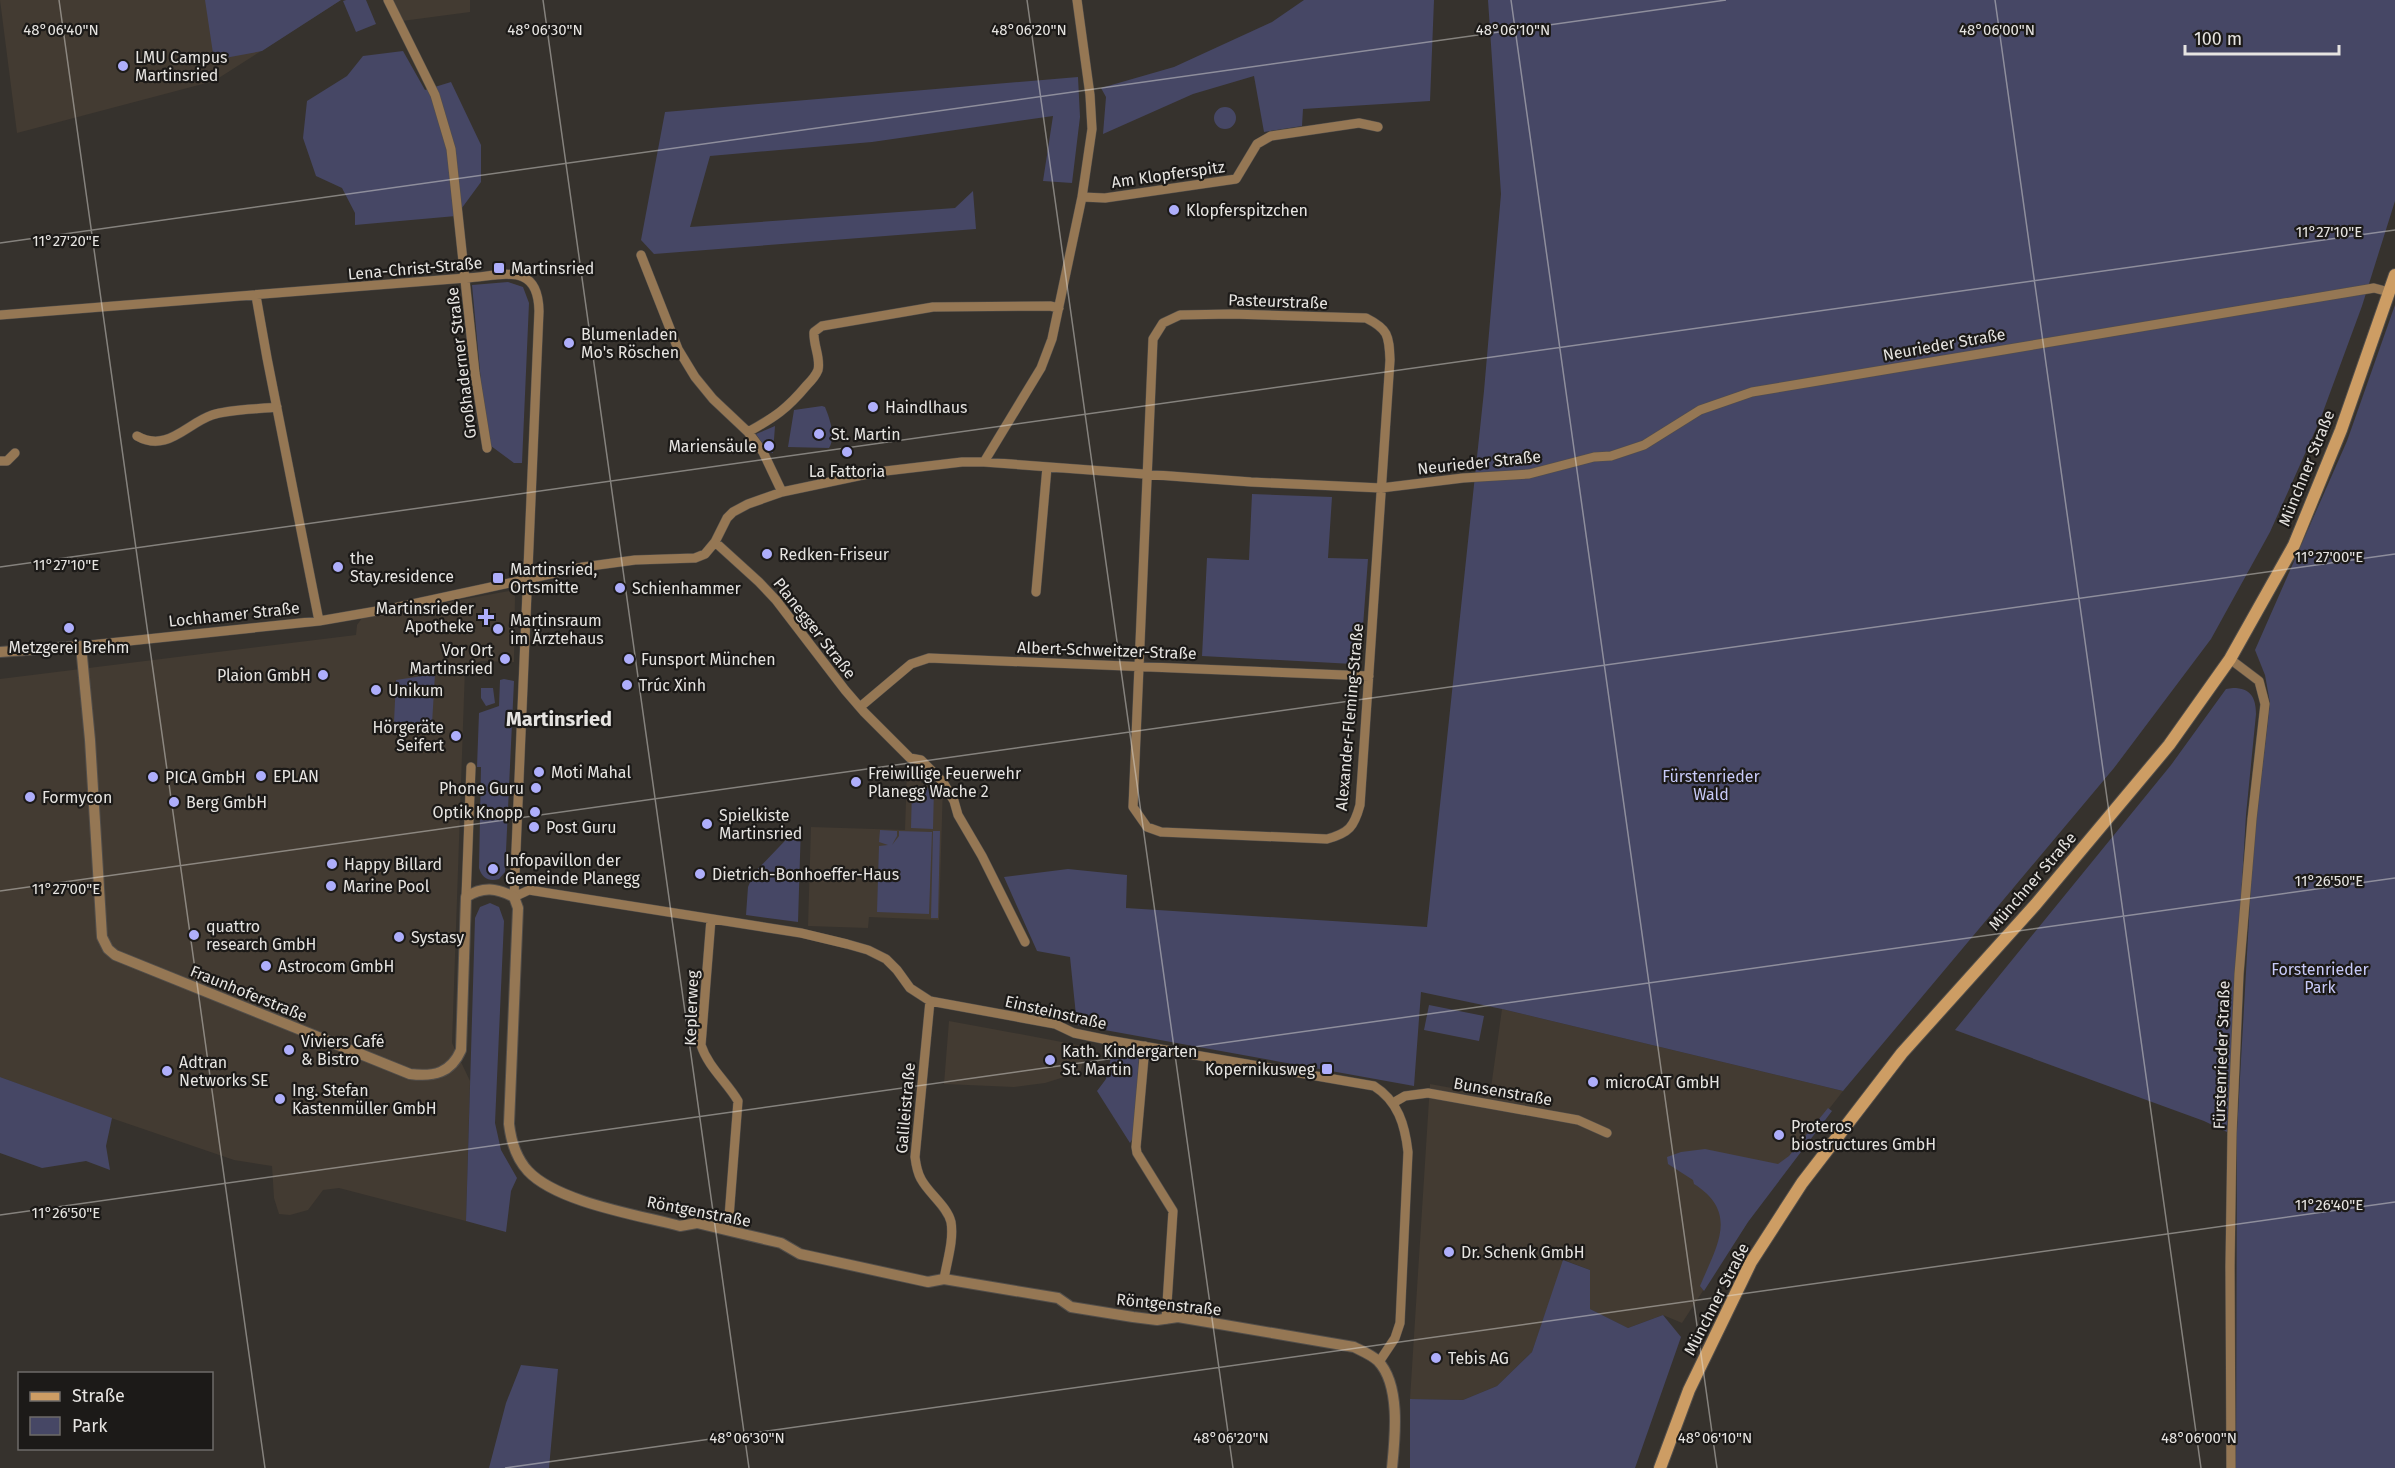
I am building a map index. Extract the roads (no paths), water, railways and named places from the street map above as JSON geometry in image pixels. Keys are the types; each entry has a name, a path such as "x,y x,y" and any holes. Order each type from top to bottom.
{"main road":[{"name":"Münchner Straße","path":"1660,1468 1689,1390 1751,1262 1802,1183 1902,1053 2036,903 2169,745 2230,659 2294,545 2341,430 2395,275"}],"street":[{"name":"Großhaderner Straße","path":"388,0 435,95 451,149 476,383 487,448"},
{"name":"Am Klopferspitz","path":"984,462 1041,368 1052,339 1083,197 1092,129 1090,95 1077,0"},
{"name":"Am Klopferspitz","path":"1083,197 1105,198 1236,179 1257,144 1271,136 1359,123 1378,127"},
{"path":"641,255 666,322 695,377 728,415 748,432 763,452 782,492"},
{"name":"Lena-Christ-Straße","path":"0,315 520,274 530,279 537,289 539,311 528,579"},
{"name":"Neurieder Straße","path":"715,542 727,518 733,512 782,492 877,472 962,462 1381,488 1463,478 1529,474 1594,457 1611,456 1644,445 1700,410 1752,392 2280,302 2374,288 2389,292"},
{"path":"256,296 319,621"},
{"path":"748,432 789,406 818,370 818,358 813,342 814,332 822,326 933,307 1050,306 1059,308"},
{"name":"Pasteurstraße","path":"1139,667 1153,339 1163,323 1180,315 1366,318 1383,327 1390,341 1390,360 1381,488"},
{"path":"136,436 146,441 157,442 177,437 212,414 277,407"},
{"path":"0,462 6,461 15,453"},
{"path":"1035,592 1047,467"},
{"name":"Alexander-Fleming-Straße","path":"1139,667 1133,807 1147,827 1161,832 1327,839 1343,834 1356,819 1358,812 1381,488"},
{"path":"528,579 612,562 695,558 705,554 715,542"},
{"name":"Planegger Straße","path":"715,542 753,575 776,600 860,707 910,758 921,760 943,782 1025,942"},
{"name":"Lochhamer Straße","path":"0,652 81,646 319,621 394,608 528,579"},
{"name":"Röntgenstraße","path":"528,579 514,897 518,908 509,1124 512,1143 528,1171 541,1181 571,1197 680,1226 697,1223 781,1243 800,1254 831,1261 928,1282 944,1279 1058,1298 1071,1307 1145,1319 1178,1317 1330,1342 1354,1347 1379,1362"},
{"name":"Fraunhoferstraße","path":"81,646 90,740 102,937 108,949 115,955 410,1074 427,1076 447,1070 456,1061 461,1050 471,767"},
{"name":"Albert-Schweitzer-Straße","path":"860,707 911,664 929,658 1369,676"},
{"name":"Fürstenrieder Straße","path":"2230,659 2259,681 2265,704 2252,819 2239,975 2232,1134 2231,1468"},
{"name":"Einsteinstraße","path":"466,897 477,890 504,891 514,897 529,890 801,933 868,950 886,959 910,988 930,1001 1055,1024 1074,1033 1145,1047 1366,1084 1381,1091 1393,1103"},
{"name":"Keplerweg","path":"711,919 701,1045 705,1057 738,1101 728,1230"},
{"name":"Galileistraße","path":"930,1001 915,1157 917,1171 922,1181 947,1213 951,1222 944,1279"},
{"path":"1145,1047 1136,1147 1137,1153 1173,1212 1166,1319"},
{"name":"Bunsenstraße","path":"1393,1103 1405,1096 1426,1093 1578,1120 1607,1133"},
{"path":"1392,1468 1393,1394 1389,1380 1379,1362 1395,1338 1400,1323 1408,1152 1403,1124 1393,1103"}],"place":[{"name":"LMU Campus Martinsried","path":"123,66"},
{"name":"Klopferspitzchen","path":"1174,210"},
{"name":"Martinsried","path":"499,268"},
{"name":"Blumenladen Mo's Röschen","path":"569,343"},
{"name":"Haindlhaus","path":"873,407"},
{"name":"St. Martin","path":"819,434"},
{"name":"Mariensäule","path":"769,446"},
{"name":"La Fattoria","path":"847,452"},
{"name":"Redken-Friseur","path":"767,554"},
{"name":"the Stay.residence","path":"338,567"},
{"name":"Martinsried, Ortsmitte","path":"498,578"},
{"name":"Schienhammer","path":"620,588"},
{"name":"Martinsrieder Apotheke","path":"486,617"},
{"name":"Metzgerei Brehm","path":"69,628"},
{"name":"Martinsraum im Ärztehaus","path":"498,629"},
{"name":"Vor Ort Martinsried","path":"505,659"},
{"name":"Funsport München","path":"629,659"},
{"name":"Plaion GmbH","path":"323,675"},
{"name":"Trúc Xinh","path":"627,685"},
{"name":"Unikum","path":"376,690"},
{"name":"Hörgeräte Seifert","path":"456,736"},
{"name":"Moti Mahal","path":"539,772"},
{"name":"EPLAN","path":"261,776"},
{"name":"PICA GmbH","path":"153,777"},
{"name":"Freiwillige Feuerwehr Planegg Wache 2","path":"856,782"},
{"name":"Phone Guru","path":"536,788"},
{"name":"Formycon","path":"30,797"},
{"name":"Berg GmbH","path":"174,802"},
{"name":"Optik Knopp","path":"535,812"},
{"name":"Spielkiste Martinsried","path":"707,824"},
{"name":"Post Guru","path":"534,827"},
{"name":"Happy Billard","path":"332,864"},
{"name":"Infopavillon der Gemeinde Planegg","path":"493,869"},
{"name":"Dietrich-Bonhoeffer-Haus","path":"700,874"},
{"name":"Marine Pool","path":"331,886"},
{"name":"quattro research GmbH","path":"194,935"},
{"name":"Systasy","path":"399,937"},
{"name":"Astrocom GmbH","path":"266,966"},
{"name":"Viviers Café & Bistro","path":"289,1050"},
{"name":"Kath. Kindergarten St. Martin","path":"1050,1060"},
{"name":"Kopernikusweg","path":"1327,1069"},
{"name":"Adtran Networks SE","path":"167,1071"},
{"name":"microCAT GmbH","path":"1593,1082"},
{"name":"Ing. Stefan Kastenmüller GmbH","path":"280,1099"},
{"name":"Proteros biostructures GmbH","path":"1779,1135"},
{"name":"Dr. Schenk GmbH","path":"1449,1252"},
{"name":"Tebis AG","path":"1436,1358"}],"district":[{"name":"Martinsried","path":"559,719"}],"park label":[{"name":"Fürstenrieder Wald","path":"1711,785"},
{"name":"Forstenrieder Park","path":"2320,978"}]}
